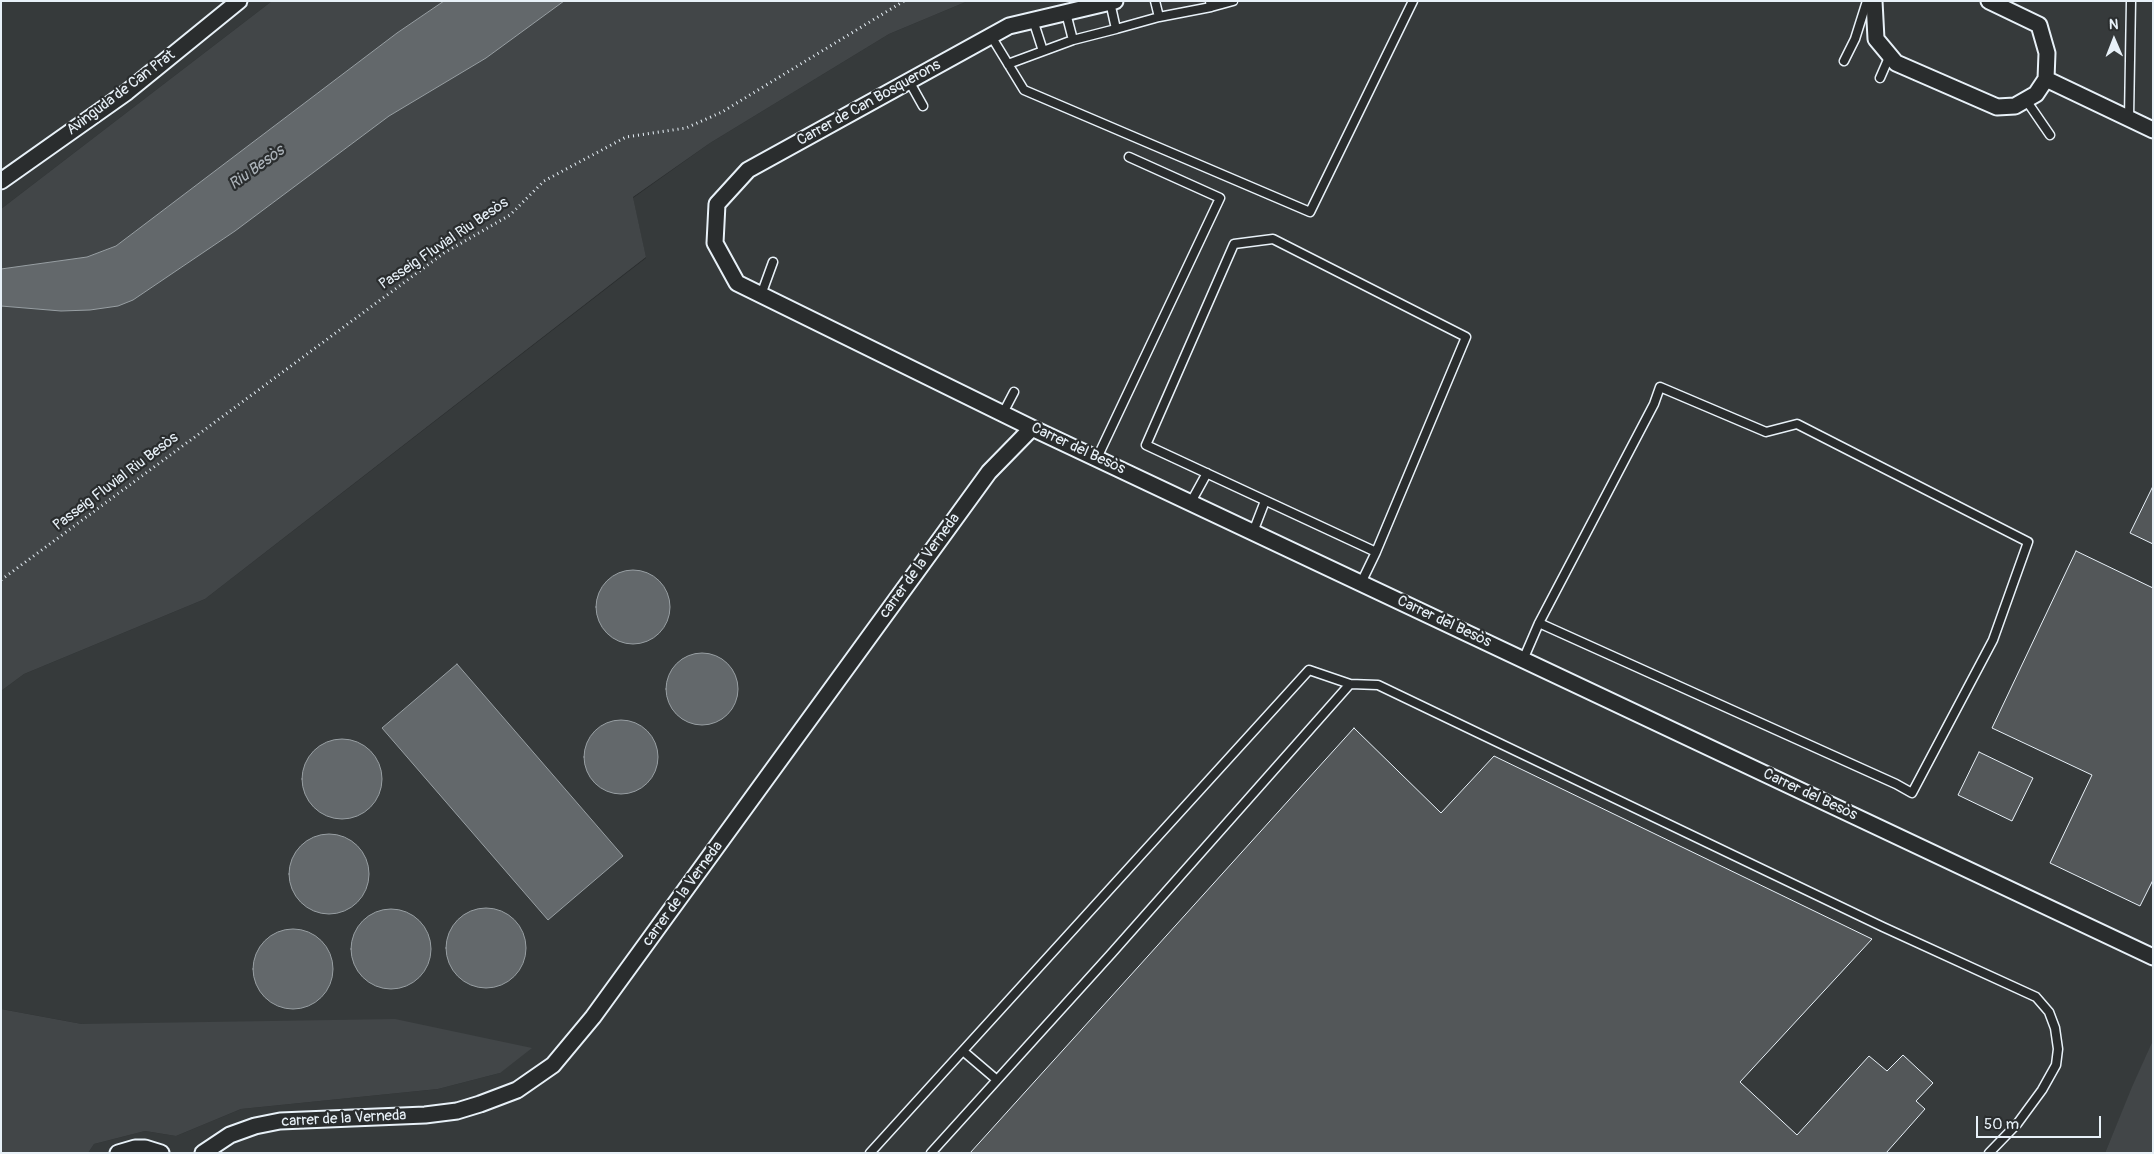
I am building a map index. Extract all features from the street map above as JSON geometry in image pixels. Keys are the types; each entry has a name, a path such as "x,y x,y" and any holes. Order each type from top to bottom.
{"street":[{"name":"Avinguda de Can Prat","path":"1,181 127,92 238,1"},
{"path":"1874,1 1876,39 1896,63 1997,107 2015,106 2036,94 2046,79 2047,53 2040,25 1989,1"},
{"name":"Carrer de Can Bosquerons","path":"737,283 715,243 717,204 748,170 1009,26 1112,2"},
{"path":"2046,79 2153,130"},
{"name":"Carrer del Besòs","path":"737,283 1032,428 2153,957"},
{"name":"carrer de la Verneda","path":"204,1153 230,1135 254,1126 280,1121 425,1115 456,1111 516,1090 552,1065 594,1017 989,472 1032,428"},
{"path":"118,1153 135,1148 146,1148 161,1153"}],"lane":[{"path":"1155,1 1159,17"},
{"path":"1008,64 1073,40 1210,4 1233,1"},
{"path":"991,36 1024,90 1310,212 1413,1"},
{"path":"1844,61 1867,1"},
{"path":"2128,118 2131,1"},
{"path":"1112,2 1116,28"},
{"path":"1066,13 1073,40"},
{"path":"1034,20 1043,51"},
{"path":"1880,78 1890,55"},
{"path":"909,82 923,106"},
{"path":"2026,100 2050,136"},
{"path":"1097,458 1220,198 1129,157"},
{"path":"1361,583 1376,552 1466,337 1273,239 1234,244 1146,445 1376,552"},
{"path":"761,294 773,262"},
{"path":"1523,660 1539,623 1654,404 1660,387 1766,432 1797,424 2028,542 1993,640 1912,793 1896,784 1539,623"},
{"path":"1003,413 1014,394"},
{"path":"1191,502 1207,473"},
{"path":"1253,532 1265,501"},
{"path":"870,1153 1309,670 1350,684 1378,685 1883,927 2036,997 2049,1012 2055,1028 2058,1049 2056,1065 2042,1090 2017,1124 1989,1153"},
{"path":"931,1153 1111,954 1350,684"},
{"path":"963,1051 997,1080"}],"path":[{"name":"Passeig Fluvial Riu Besòs","path":"1,580 444,253 510,215 544,181 626,137 686,128 722,112 904,1"}],"shaded area":[{"path":"1,1 272,1 1,209"},
{"path":"272,1 444,1 397,33 116,246 87,257 1,269 1,209"},
{"path":"564,1 968,1 889,34 710,143 633,197 646,257 205,599 24,674 1,691 1,306 61,311 133,300 235,231 389,116 486,58"},
{"path":"968,1 2153,1 2153,1040 2105,1153 88,1153 94,1144 145,1131 176,1136 241,1109 438,1089 500,1073 82,1024 1,1009 1,691 24,674 205,599 646,258 633,198 710,143 889,34"},
{"path":"1,1009 82,1024 395,1019 532,1048 500,1073 438,1089 241,1109 176,1136 145,1131 94,1144 88,1153 1,1153"},
{"path":"2153,1040 2153,1153 2105,1153 2132,1087"}],"water":[{"name":"Riu Besòs","path":"444,1 564,1 486,58 389,116 235,231 133,300 118,306 90,310 61,311 1,306 1,269 87,257 116,246 397,33"},
{"path":"633,570 647,573 659,581 667,593 670,607 667,621 659,633 647,641 633,644 619,641 607,633 599,621 596,607 599,593 607,581 619,573"},
{"path":"709,653 728,663 736,675 738,689 736,703 728,715 716,723 695,725 676,715 668,703 666,682 676,663 688,655"},
{"path":"457,664 623,856 548,920 382,728"},
{"path":"614,720 628,720 642,726 652,736 658,750 658,764 652,778 642,788 628,794 614,794 600,788 590,778 584,764 584,750 590,736 600,726"},
{"path":"334,739 350,739 371,750 382,771 382,787 371,808 350,819 334,819 320,813 308,801 302,787 302,771 308,757 320,745"},
{"path":"329,834 344,837 357,846 366,859 369,874 366,889 357,902 344,911 329,914 314,911 301,902 292,889 289,874 292,859 301,846 314,837"},
{"path":"486,908 501,911 514,920 523,933 526,948 523,963 514,976 501,985 486,988 471,985 458,976 449,963 446,948 449,933 458,920 471,911"},
{"path":"391,909 406,912 419,921 428,934 431,949 428,964 419,977 406,986 391,989 376,986 363,977 354,964 351,949 354,934 363,921 376,912"},
{"path":"293,929 308,932 321,941 330,954 333,969 330,984 321,997 308,1006 293,1009 278,1006 265,997 256,984 253,969 256,954 265,941 278,932"}],"building":[{"path":"2153,486 2153,544 2130,533"},
{"path":"2076,551 2153,588 2153,880 2140,906 2050,863 2092,775 1992,728"},
{"path":"1354,728 1441,813 1494,756 1872,939 1740,1082 1797,1135 1869,1056 1887,1071 1903,1055 1933,1083 1916,1101 1925,1109 1886,1153 970,1153"},
{"path":"1979,752 2033,778 2012,821 1958,795"}]}
